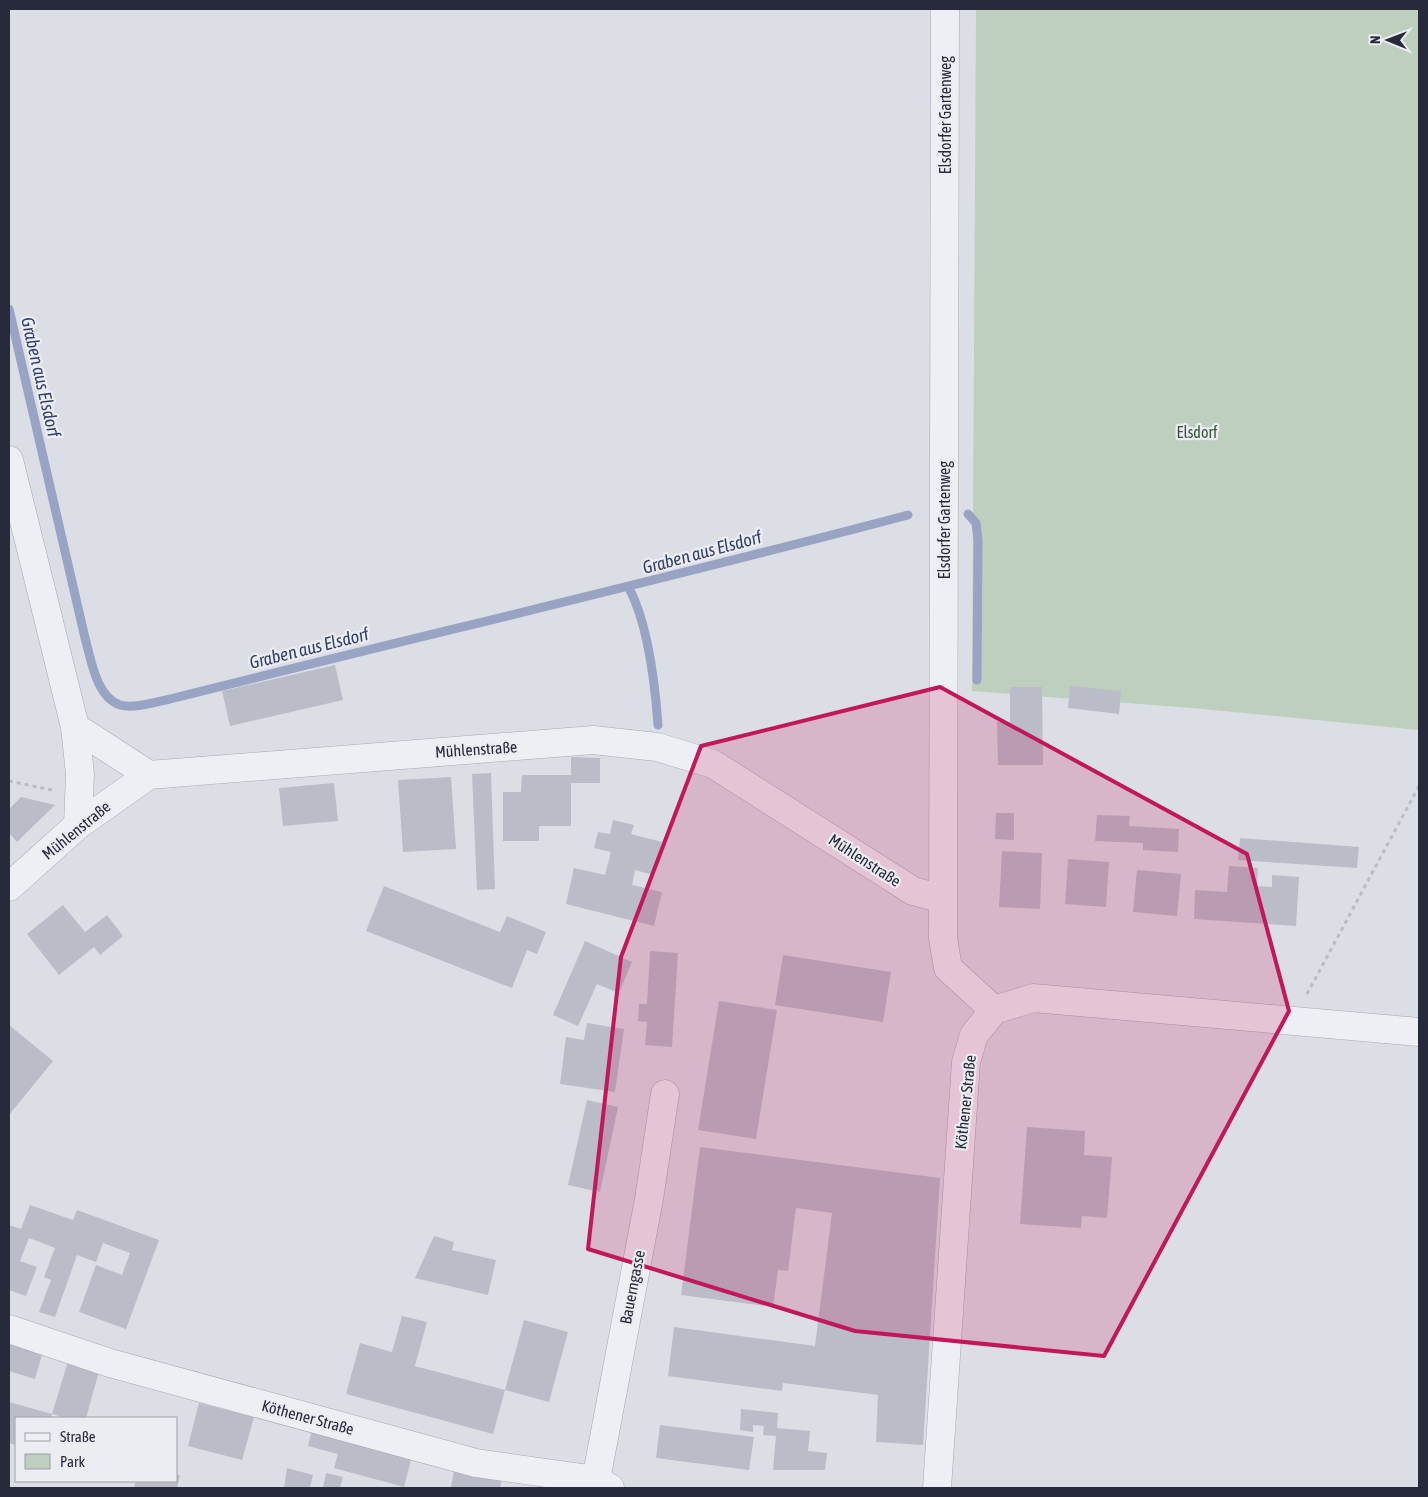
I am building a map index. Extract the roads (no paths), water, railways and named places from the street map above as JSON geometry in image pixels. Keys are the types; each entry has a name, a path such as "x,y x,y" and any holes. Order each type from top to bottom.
{"street":[{"name":"Elsdorfer Gartenweg","path":"945,9 943,938 948,968 994,1010"},
{"path":"9,460 75,726 80,774 78,825"},
{"path":"75,726 149,775"},
{"name":"Mühlenstraße","path":"9,887 78,825 149,775 593,740 657,748 713,764 913,891 943,899"},
{"path":"994,1010 1033,998 1419,1032"},
{"name":"Köthener Straße","path":"932,1488 966,1062 974,1035 994,1010"},
{"name":"Bauerngasse","path":"603,1484 665,1094"},
{"name":"Köthener Straße","path":"9,1329 110,1363 476,1463 603,1484"}],"waterway":[{"name":"Graben aus Elsdorf","path":"9,309 92,666 105,694 112,701 120,705 138,706 170,699 908,515"},
{"name":"Graben aus Elsdorf","path":"968,514 976,523 978,540 977,680"},
{"path":"629,588 636,603 646,636 653,673 658,725"}],"park label":[{"name":"Elsdorf","path":"1197,432"}]}
